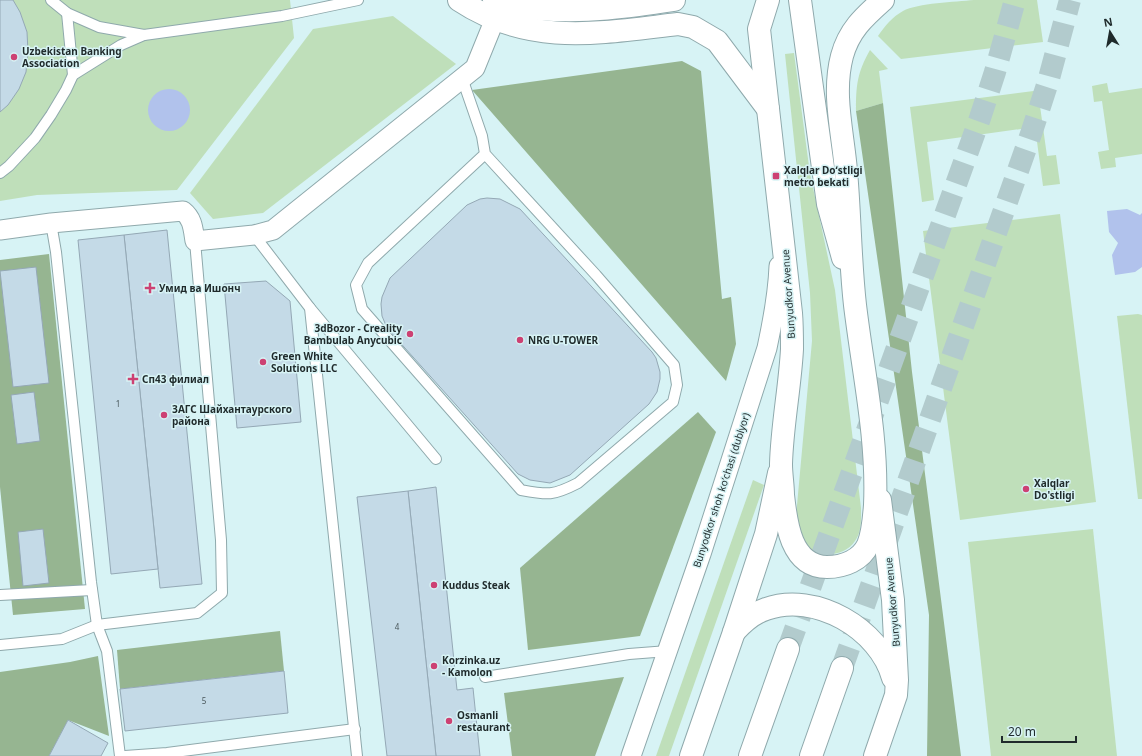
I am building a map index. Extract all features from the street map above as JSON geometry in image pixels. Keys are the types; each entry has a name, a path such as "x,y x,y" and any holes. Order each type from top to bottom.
{"main road":[{"path":"459,0 478,12 497,8 586,11 618,9 674,0"},
{"name":"Bunyudkor Avenue","path":"734,632 766,534 781,465 792,348 791,313 759,29 768,0"},
{"name":"Bunyudkor Avenue","path":"800,0 828,204 855,303"},
{"name":"Bunyudkor Avenue","path":"875,756 896,695 897,664 893,600 855,303 846,171 837,84 841,58 853,29 884,0"},
{"path":"497,8 529,29 563,34 588,34 678,24 693,27 717,41 769,111"},
{"path":"781,465 785,517 789,534 802,558 815,566 828,567 842,565 857,558 865,551 869,542 874,515 875,462"},
{"path":"691,756 734,632 754,614 766,608 780,605 805,606 830,611 848,621 866,634 879,648 892,673 896,695"},
{"path":"750,756 788,649"},
{"path":"811,756 842,668"}],"street":[{"path":"0,230 51,223 183,211 192,221 195,241 254,236 273,230 475,68 497,8"},
{"name":"Bunyodkor shoh koʻchasi (dublyor)","path":"632,756 767,348 779,283 781,218"}],"lane":[{"path":"51,0 67,13 99,27 144,35"},
{"path":"73,75 121,45 144,35 282,16 358,0"},
{"path":"0,173 9,166 35,138 51,115 73,75 67,13"},
{"path":"462,78 482,136 485,154 596,275 674,365 677,385 673,402 578,483 562,492 544,495 521,490 362,308 356,285 368,263 485,154"},
{"path":"51,223 92,590 97,625 107,651 120,756"},
{"path":"254,236 310,308 436,459"},
{"path":"0,645 62,639 97,625 197,613 222,593 221,540 195,241"},
{"path":"310,308 357,756"},
{"path":"0,596 92,590"},
{"path":"485,677 629,654 668,651"},
{"path":"125,756 166,753 355,729"}],"green space":[{"path":"0,0 290,0 294,38 177,190 37,195 0,201"},
{"path":"974,0 1037,0 1043,42 901,59 878,36 892,19 899,13 910,8 947,2"},
{"path":"393,16 456,64 263,213 213,219 190,193 313,29"},
{"path":"870,50 888,69 879,71 883,103 856,111 858,80 862,66"},
{"path":"794,53 810,174 835,290 861,508 860,529 855,541 844,550 830,554 815,552 804,543 796,516 812,341 810,293 785,54"},
{"path":"682,61 701,71 722,299 731,297 736,344 726,381 472,90"},
{"path":"1107,83 1109,93 1142,88 1142,154 1115,158 1116,167 1101,169 1098,152 1109,150 1102,101 1094,102 1092,86"},
{"path":"1049,89 1051,104 1040,106 1047,156 1056,155 1060,184 1043,186 1035,127 927,142 934,200 922,202 910,107"},
{"path":"883,103 912,372 961,756 927,756 929,615 856,111"},
{"path":"1060,214 1096,502 960,520 923,231"},
{"path":"49,254 85,609 13,615 0,487 0,260"},
{"path":"1142,315 1142,499 1138,499 1117,316"},
{"path":"698,412 716,432 640,636 528,650 520,568"},
{"path":"753,480 764,485 669,756 656,756"},
{"path":"1093,529 1117,756 991,756 968,542"},
{"path":"280,631 284,671 120,689 117,650"},
{"path":"98,656 109,736 68,720 49,756 0,756 0,672 70,662"},
{"path":"624,677 595,756 512,756 504,693"}],"water":[{"path":"169,89 184,95 190,110 184,125 169,131 154,125 148,110 154,95"},
{"path":"1127,209 1140,215 1142,213 1142,267 1135,272 1115,275 1112,255 1118,243 1109,232 1107,211"}],"building":[{"name":"Uzbekistan Banking Association","path":"0,0 13,0 20,12 27,32 28,52 26,72 19,89 8,105 0,112"},
{"name":"NRG U-TOWER","path":"480,199 500,199 520,209 652,352 656,358 660,372 657,392 649,404 570,475 550,483 530,480 518,474 387,328 382,316 382,297 390,278 467,205"},
{"path":"167,230 202,584 160,588 124,235"},
{"path":"124,235 158,569 111,574 78,240"},
{"path":"36,267 49,383 13,387 0,271"},
{"name":"Green White Solutions LLC","path":"266,281 290,301 301,422 237,428 224,284"},
{"path":"34,392 40,441 17,444 11,395"},
{"path":"436,487 457,690 473,688 480,756 436,756 408,491"},
{"path":"408,491 436,756 387,756 357,497"},
{"path":"43,529 49,583 23,586 18,532"},
{"path":"284,671 288,713 125,731 120,689"},
{"path":"68,720 108,743 101,756 49,756"}],"tunnel":[{"path":"788,649 980,118 995,72 1015,0"},
{"path":"842,668 1032,131 1048,82 1070,0"}],"place":[{"name":"Uzbekistan Banking Association","path":"14,57"},
{"name":"Xalqlar Doʻstligi metro bekati","path":"776,176"},
{"name":"Умид ва Ишонч","path":"150,288"},
{"name":"3dBozor - Creality Bambulab Anycubic","path":"410,334"},
{"name":"NRG U-TOWER","path":"520,340"},
{"name":"Green White Solutions LLC","path":"263,362"},
{"name":"Сп43 филиал","path":"133,379"},
{"name":"ЗАГС Шайхантаурского района","path":"164,415"},
{"name":"Xalqlar Do'stligi","path":"1026,489"},
{"name":"Kuddus Steak","path":"434,585"},
{"name":"Korzinka.uz - Kamolon","path":"434,666"},
{"name":"Osmanli restaurant","path":"449,721"}]}
